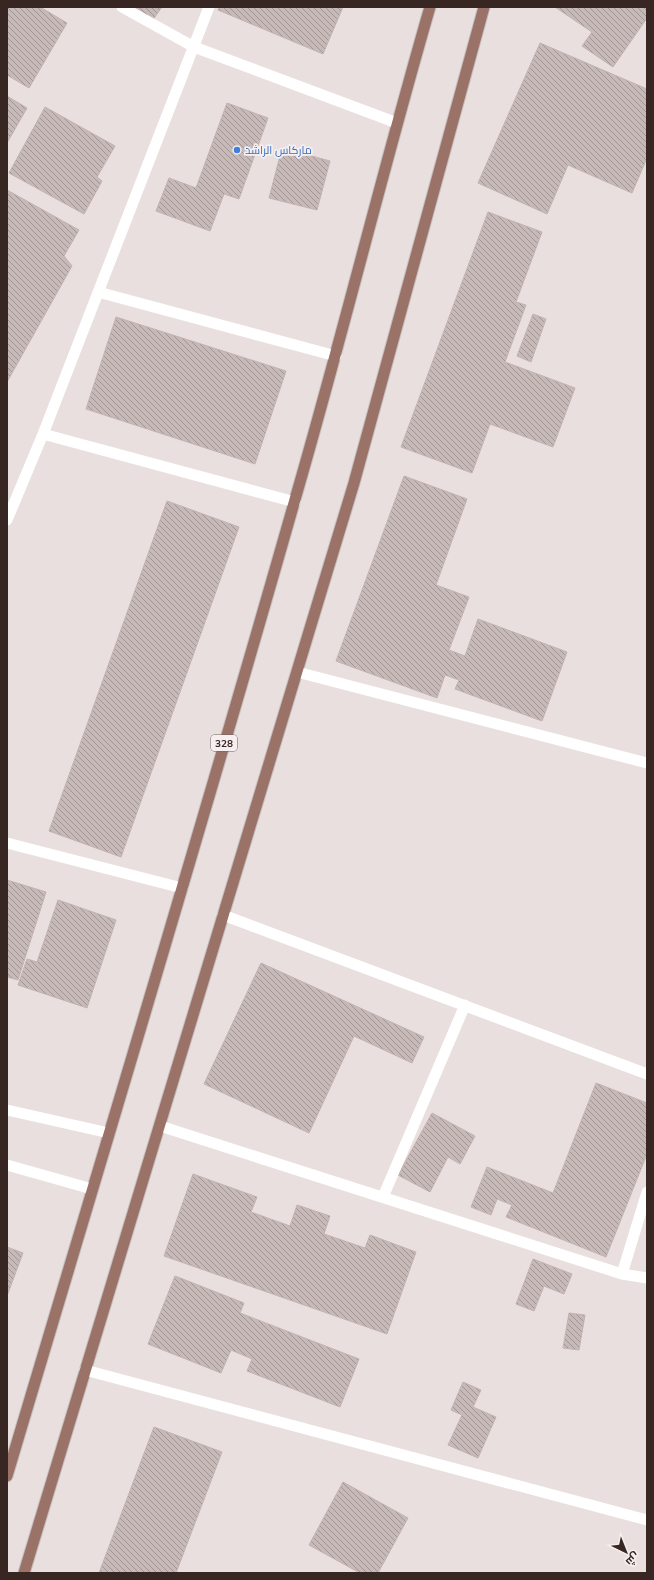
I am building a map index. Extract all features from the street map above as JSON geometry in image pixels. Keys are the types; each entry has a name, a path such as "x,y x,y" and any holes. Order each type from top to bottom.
{"main road":[{"name":"328","path":"7,1476 295,502 336,356 397,123 430,7"},
{"path":"24,1573 354,483 484,7"}],"street":[{"path":"122,7 194,47 397,123"},
{"path":"7,520 43,434 209,7"},
{"path":"98,292 336,356"},
{"path":"43,434 295,502"},
{"path":"296,672 647,763"},
{"path":"7,843 182,888"},
{"path":"223,915 647,1074"},
{"path":"383,1197 465,1006"},
{"path":"7,1110 109,1133"},
{"path":"160,1126 622,1274 647,1278"},
{"path":"7,1165 92,1189"},
{"path":"622,1274 647,1192"},
{"path":"86,1370 647,1520"}],"building":[{"path":"7,7 40,7 67,23 29,88 7,75"},
{"path":"132,7 162,7 152,21"},
{"path":"219,7 343,7 323,54 218,10"},
{"path":"555,7 647,7 647,18 613,67 582,46 592,32"},
{"path":"540,43 647,89 647,158 632,193 568,165 547,214 478,183"},
{"path":"7,96 27,108 7,143"},
{"path":"227,103 268,118 239,199 224,194 210,231 156,211 169,178 196,188"},
{"path":"45,107 115,146 97,177 102,181 84,214 9,173"},
{"path":"282,148 330,161 317,210 269,198"},
{"path":"7,190 79,230 64,256 72,266 7,382"},
{"path":"488,212 542,232 516,302 526,305 505,362 575,388 553,447 490,424 472,473 401,447"},
{"path":"533,314 546,319 531,362 517,356"},
{"path":"116,317 286,371 255,464 86,409"},
{"path":"404,476 467,499 436,585 469,597 449,650 465,656 478,619 567,652 542,721 455,689 459,680 445,675 437,698 336,661"},
{"path":"167,501 239,527 121,857 49,831"},
{"path":"7,880 46,892 18,980 7,977"},
{"path":"58,900 116,920 87,1008 18,985 27,959 37,962"},
{"path":"261,963 424,1037 412,1063 354,1036 309,1133 204,1084"},
{"path":"596,1083 647,1103 647,1154 606,1257 506,1217 512,1205 497,1199 491,1215 471,1207 487,1167 553,1193"},
{"path":"432,1113 475,1136 460,1164 448,1157 430,1192 398,1175"},
{"path":"193,1174 257,1197 251,1212 290,1226 297,1205 330,1216 324,1234 365,1248 370,1235 416,1252 387,1334 164,1256"},
{"path":"7,1247 23,1253 7,1296"},
{"path":"533,1259 572,1274 564,1294 544,1286 534,1311 516,1304"},
{"path":"175,1276 244,1303 240,1313 359,1359 340,1407 247,1371 252,1359 231,1350 221,1373 148,1344"},
{"path":"569,1313 585,1315 579,1350 563,1348"},
{"path":"463,1382 481,1390 473,1407 496,1417 478,1458 448,1445 462,1415 451,1410"},
{"path":"154,1427 222,1452 176,1573 99,1573"},
{"path":"343,1482 408,1518 378,1573 360,1573 309,1545"}],"place":[{"name":"ماركاس الراشد","path":"237,150"}]}
